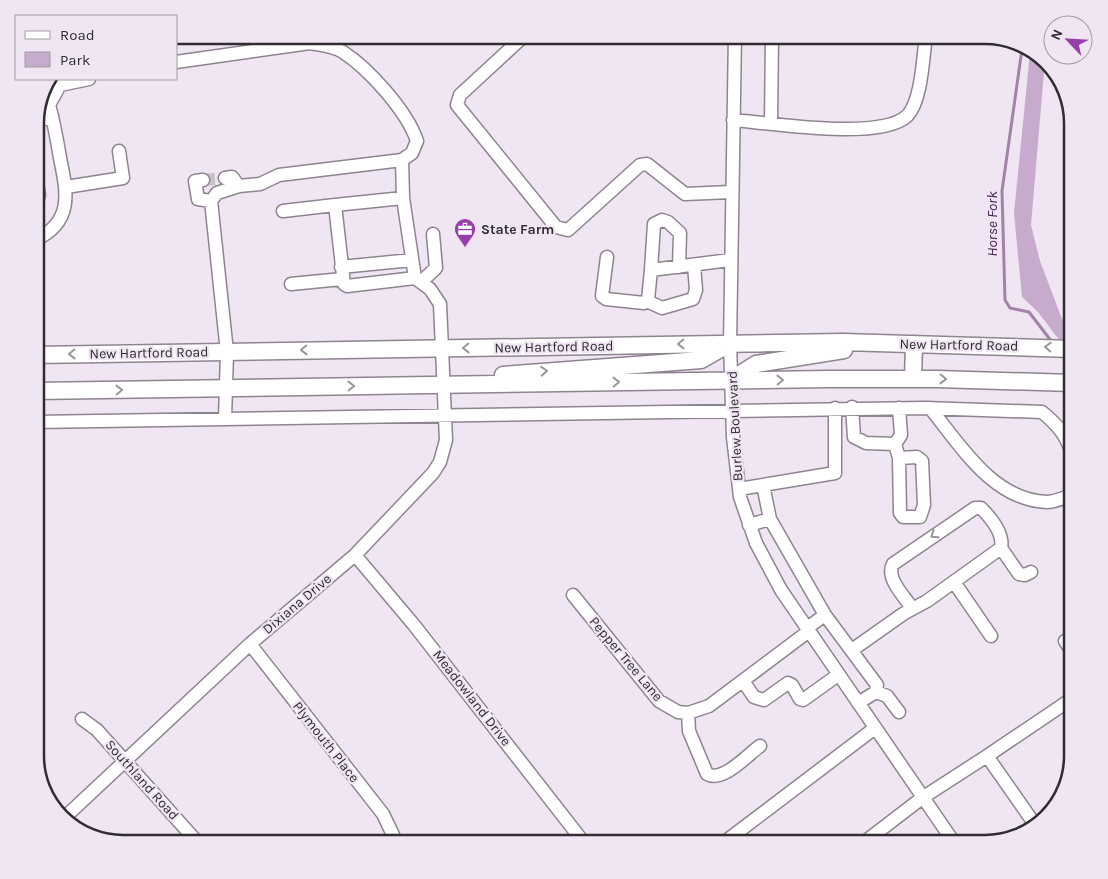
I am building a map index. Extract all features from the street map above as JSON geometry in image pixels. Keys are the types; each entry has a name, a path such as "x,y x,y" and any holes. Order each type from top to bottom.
{"main road":[{"name":"New Hartford Road","path":"44,355 843,342 1064,348"},
{"path":"444,385 485,377 521,373 701,360 730,344"},
{"path":"731,380 756,364 886,344"},
{"path":"913,379 914,344"},
{"path":"44,391 731,380 913,379 1064,383"}],"street":[{"path":"178,62 303,44"},
{"path":"225,419 227,352 210,201 217,193 239,186 260,184 279,175 402,160 412,153 417,140 412,126 376,82 342,52 317,44"},
{"path":"515,44 460,95 457,106 556,227 568,230 640,165 647,164 685,194 731,192"},
{"name":"Burlew Boulevard","path":"735,44 730,344 732,410 739,489 749,525 767,567 838,675 949,835"},
{"path":"771,123 772,44"},
{"path":"733,120 856,130 896,122 907,116 918,92 925,44"},
{"path":"44,236 61,219 65,208 66,187 47,107 60,85 84,80"},
{"path":"66,187 123,178 119,151"},
{"path":"402,160 403,198 412,260 418,280"},
{"path":"225,178 232,177 239,186"},
{"path":"204,180 195,181 198,200 210,201"},
{"path":"283,211 403,198"},
{"path":"335,205 341,273 347,286 418,280 436,268 433,234"},
{"path":"647,301 654,224 662,220 668,222 680,233 678,267"},
{"path":"607,258 602,296 606,299 644,303 647,301 662,308 693,299 696,290 694,265"},
{"path":"290,284 412,260"},
{"path":"651,270 730,260"},
{"name":"Dixiana Drive","path":"69,814 250,644 355,555 433,473 440,462 446,440 440,304 430,290 418,280"},
{"path":"44,422 852,407 1042,412 1057,424 1064,435"},
{"path":"852,407 854,437 866,443 895,444"},
{"path":"739,489 835,473 835,408"},
{"path":"899,408 901,435 895,444 899,458 900,513 907,517 920,517 924,505 922,461 917,457 899,458"},
{"path":"927,408 980,469 1014,496 1049,502 1064,498"},
{"path":"763,485 770,520 825,615 876,685 876,692"},
{"path":"852,650 912,608 919,606 1001,548 1002,542 998,531 981,508 975,508 893,564 890,572 893,579 912,608"},
{"path":"749,525 770,520"},
{"path":"1001,548 1020,574 1026,575 1031,572"},
{"name":"Meadowland Drive","path":"355,555 414,625 578,835"},
{"path":"954,582 991,636"},
{"name":"Pepper Tree Lane","path":"573,596 659,701 678,712 688,713"},
{"path":"760,746 720,776 712,777 707,774 689,732 688,713 709,706 825,615"},
{"name":"Plymouth Place","path":"250,644 383,814 390,824 392,835"},
{"path":"743,681 754,697 764,700 788,683 792,685 800,699 804,700 838,675"},
{"path":"858,704 876,692"},
{"path":"876,692 887,696 899,712"},
{"path":"874,835 922,798 1064,704"},
{"name":"Southland Road","path":"82,719 96,730 191,835"},
{"path":"734,835 875,728"},
{"path":"987,756 1032,820"}],"green space":[{"path":"1029,57 1044,70 1031,225 1040,261 1064,322 1064,346 1038,312 1022,297 1014,213"}],"waterway":[{"name":"Horse Fork","path":"1022,53 1002,191 1005,300 1010,308 1029,312 1052,342"}],"tunnel":[{"path":"203,180 225,178"}],"place":[{"name":"State Farm","path":"465,248"}]}
